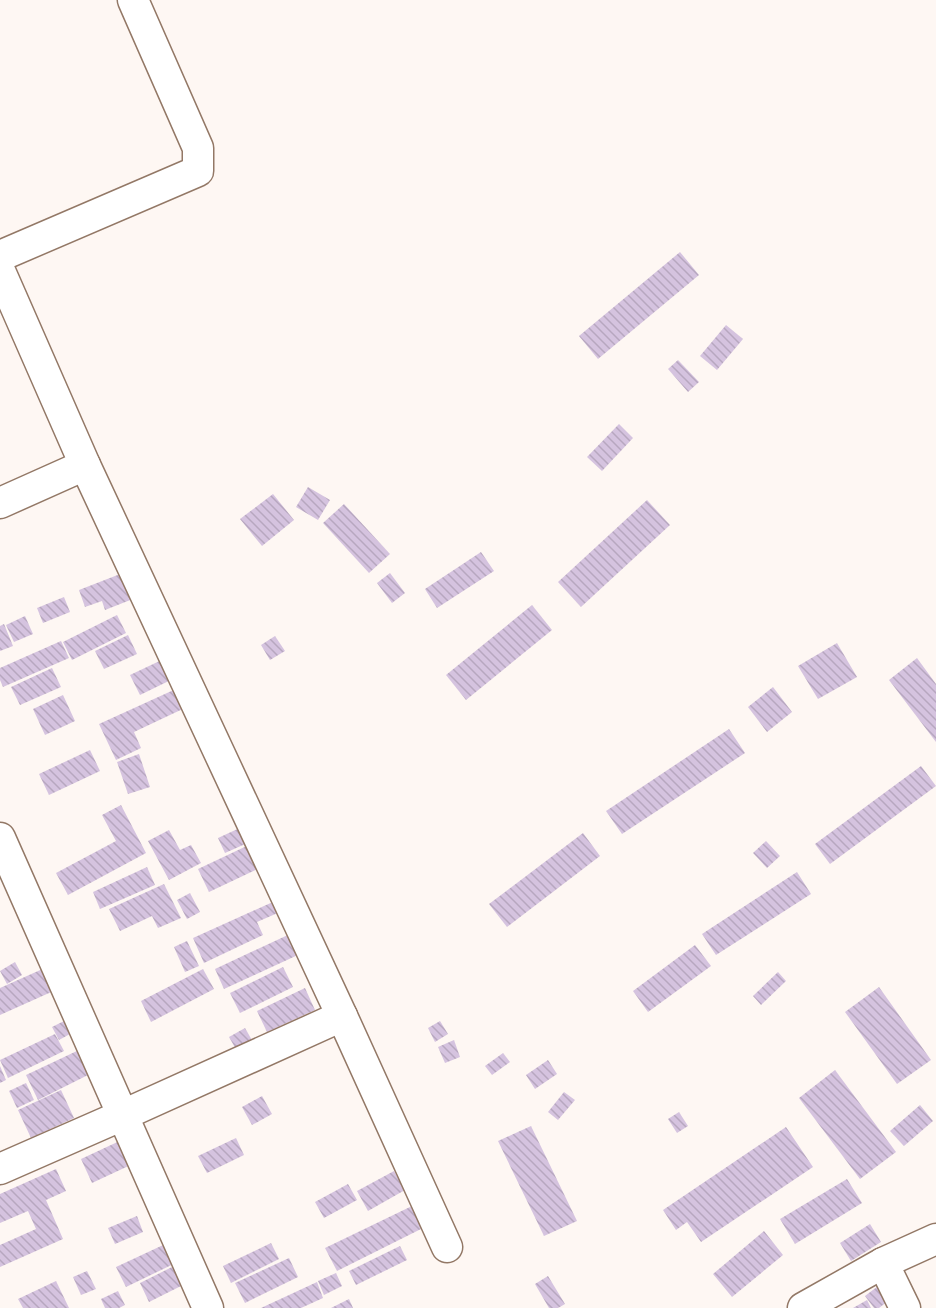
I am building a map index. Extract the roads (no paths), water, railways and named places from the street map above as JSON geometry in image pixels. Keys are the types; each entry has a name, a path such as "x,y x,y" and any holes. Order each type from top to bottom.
{"street":[{"path":"0,256 198,171 198,148 133,0"},
{"path":"0,271 85,465 447,1247"},
{"path":"0,503 85,465"},
{"path":"0,838 208,1308"},
{"path":"0,1169 342,1016"},
{"path":"802,1308 883,1263 936,1239"},
{"path":"883,1263 905,1308"}]}
